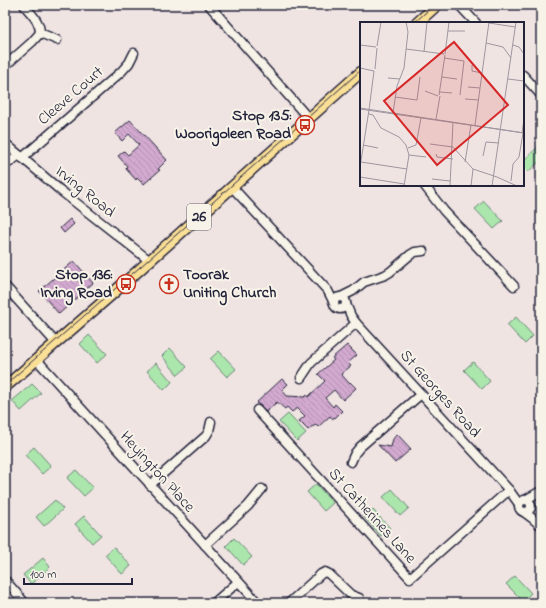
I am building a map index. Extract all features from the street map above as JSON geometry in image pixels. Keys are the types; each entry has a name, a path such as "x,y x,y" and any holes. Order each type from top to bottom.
{"main road":[{"path":"417,22 437,5"},
{"name":"26","path":"5,387 150,261 360,73"}],"street":[{"path":"5,66 40,33 37,20 24,5"},
{"path":"209,5 309,119"},
{"path":"460,5 475,22"},
{"path":"40,33 57,40"},
{"name":"Cleeve Court","path":"5,163 10,162 20,156 121,72 129,63 134,53"},
{"path":"524,76 541,95"},
{"name":"Irving Road","path":"7,147 20,156 85,211 150,261"},
{"path":"425,186 444,210 514,286"},
{"name":"St Georges Road","path":"232,187 328,291 341,302 356,323 509,490 526,505 539,524"},
{"path":"341,302 364,282 385,275 410,255 423,251"},
{"path":"5,286 56,343"},
{"path":"301,378 311,363 356,323"},
{"name":"Heyington Place","path":"36,360 258,603"},
{"path":"351,462 355,453 360,447 421,394"},
{"name":"St Catherines Lane","path":"257,410 410,578 509,490"},
{"path":"150,485 206,436 211,422"},
{"path":"205,545 248,506 262,489"},
{"path":"526,505 541,491"},
{"path":"289,603 326,569 329,574 351,595 359,598"},
{"path":"5,580 25,603"},
{"path":"214,603 238,582"}],"green space":[{"path":"539,146 541,148 541,160 528,172 524,168 524,160"},
{"path":"484,201 503,221 494,229 475,209"},
{"path":"516,317 533,336 525,344 507,325"},
{"path":"89,335 107,354 97,363 80,344"},
{"path":"170,348 187,367 178,375 162,356"},
{"path":"219,351 236,369 227,377 210,359"},
{"path":"473,362 490,381 482,389 464,370"},
{"path":"156,363 172,382 164,390 147,371"},
{"path":"32,384 41,393 21,411 12,401"},
{"path":"288,414 306,433 297,441 279,422"},
{"path":"34,447 51,466 42,474 25,455"},
{"path":"76,470 93,488 84,496 67,478"},
{"path":"316,484 333,503 324,511 307,492"},
{"path":"392,489 409,508 400,516 383,497"},
{"path":"55,500 63,509 44,526 36,517"},
{"path":"372,509 390,528 381,536 364,517"},
{"path":"84,516 101,535 92,543 75,524"},
{"path":"234,538 252,557 243,565 226,546"},
{"path":"114,547 131,566 122,574 105,555"},
{"path":"43,558 50,567 31,584 23,575"},
{"path":"515,576 531,593 523,601 506,584"}],"building":[{"path":"130,120 167,160 158,169 160,170 144,184 137,178 136,180 126,169 127,166 118,156 124,151 128,155 139,145 129,134 122,141 115,133"},
{"path":"70,219 74,224 64,233 60,228"},
{"path":"74,261 93,283 59,314 39,291"},
{"path":"347,345 357,355 348,363 351,366 341,374 356,388 343,400 334,390 325,398 333,407 335,404 342,411 335,418 332,419 330,416 318,427 316,425 308,430 299,421 305,416 297,408 292,412 287,407 285,409 277,402 266,412 256,403 282,379 288,384 282,390 287,396 305,397 307,395 308,397 325,381 318,374 334,360 332,358"},
{"path":"397,434 411,449 395,463 378,445 391,447 393,439"}],"tram line":[{"path":"415,22 434,5"},
{"path":"5,385 360,71"}],"place":[{"name":"Stop 135: Woorigoleen Road","path":"305,125"},
{"name":"Stop 136: Irving Road","path":"126,284"},
{"name":"Toorak Uniting Church","path":"169,284"}]}
